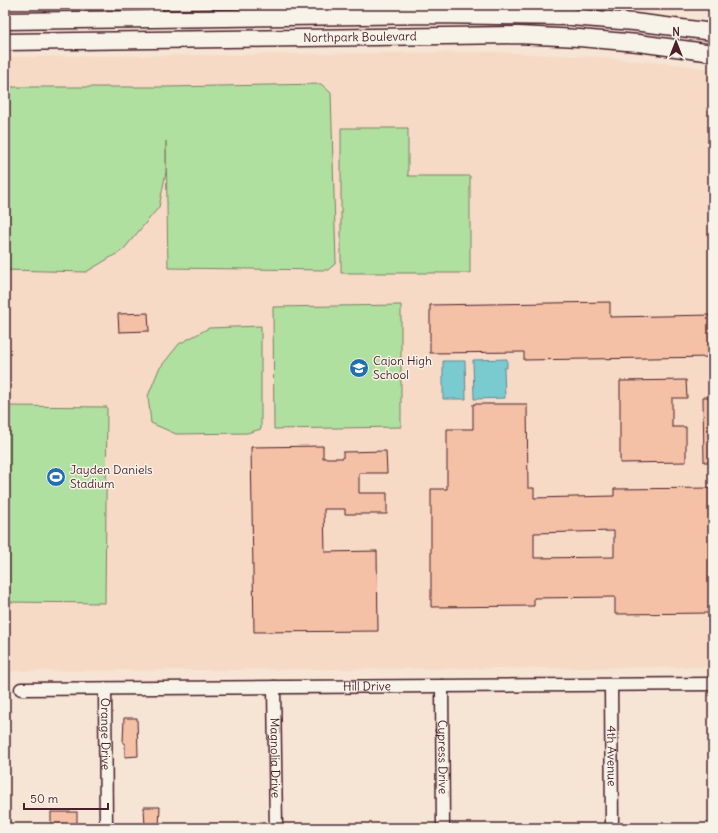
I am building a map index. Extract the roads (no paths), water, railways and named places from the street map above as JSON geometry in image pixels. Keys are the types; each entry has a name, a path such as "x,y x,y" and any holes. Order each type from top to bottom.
{"main road":[{"path":"5,21 156,12 434,10 634,22 713,32"},
{"path":"156,12 156,40"},
{"name":"Northpark Boulevard","path":"5,42 518,35 630,42 713,53"}],"street":[{"name":"Hill Drive","path":"21,690 713,684"},
{"name":"4th Avenue","path":"611,685 612,828"},
{"name":"Cypress Drive","path":"442,686 443,828"},
{"name":"Magnolia Drive","path":"274,688 276,828"},
{"name":"Orange Drive","path":"105,689 106,828"}],"water":[{"path":"507,359 507,368 504,368 505,398 474,399 473,360"},
{"path":"443,361 465,361 466,399 443,399"}],"place":[{"name":"Cajon High School","path":"359,368"},
{"name":"Jayden Daniels Stadium","path":"56,477"}]}
